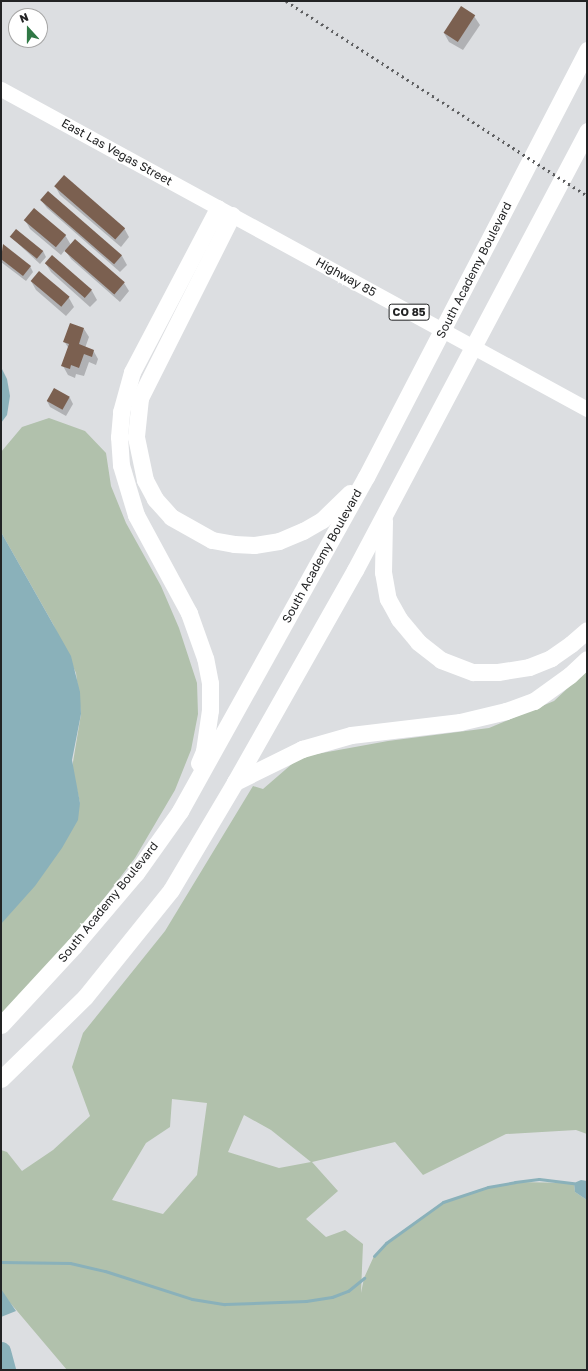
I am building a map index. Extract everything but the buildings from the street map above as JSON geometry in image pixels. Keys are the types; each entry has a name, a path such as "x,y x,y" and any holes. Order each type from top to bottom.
{"highway":[{"name":"South Academy Boulevard","path":"1,1025 74,946 136,873 180,811 366,477 587,50"},
{"path":"1,1079 85,997 171,890 235,782 385,514 587,131"},
{"path":"225,212 140,398 136,436 144,480 155,499 171,517 191,530 212,540 254,545 279,542 303,531 338,506 366,477"},
{"path":"180,811 204,751 210,710 210,683 205,658 189,613 136,515 125,487 121,465 121,412 132,372 225,212"},
{"path":"385,514 383,572 388,599 399,619 418,642 441,660 473,672 498,672 529,667 551,658 572,644 587,630"},
{"path":"235,782 302,749 351,735 460,722 506,711 534,701 570,675 587,659"}],"main road":[{"name":"East Las Vegas Street","path":"1,89 225,212"},
{"name":"Highway 85","path":"225,212 587,409"}],"green space":[{"path":"49,418 85,431 106,453 111,486 126,523 161,586 179,628 197,683 198,714 191,750 175,790 135,858 67,947 1,1017 1,921 80,803 72,768 81,714 76,673 53,624 1,532 1,452 22,427"},
{"path":"587,670 587,1134 576,1130 506,1134 423,1175 395,1142 312,1162 338,1191 306,1219 326,1237 345,1230 363,1244 361,1293 364,1278 374,1256 386,1243 443,1202 478,1190 515,1182 574,1183 575,1192 587,1200 587,1370 67,1370 1,1292 1,1150 7,1152 22,1171 53,1150 90,1116 72,1067 83,1033 165,931 253,786 263,789 300,757 388,741 489,728 554,701","holes":["172,1099 207,1103 197,1175 163,1214 112,1200 146,1143 170,1127","244,1115 271,1130 311,1162 279,1168 228,1152"]}],"water":[{"path":"1,367 7,379 10,396 7,415 1,423"},
{"path":"1,532 71,656 80,692 81,714 72,760 80,803 78,820 62,848 35,886 1,924"},
{"path":"581,1180 587,1181 587,1200 575,1192 574,1183"},
{"path":"1,1289 16,1311 1,1317"}],"waterway":[{"path":"374,1256 386,1243 443,1202 488,1187 515,1182 539,1179 574,1183"},
{"path":"1,1262 70,1263 105,1271 192,1299 225,1304 306,1301 332,1297 348,1291 364,1278"},
{"path":"1,1351 6,1370"}],"railway":[{"path":"286,1 587,196"}]}
